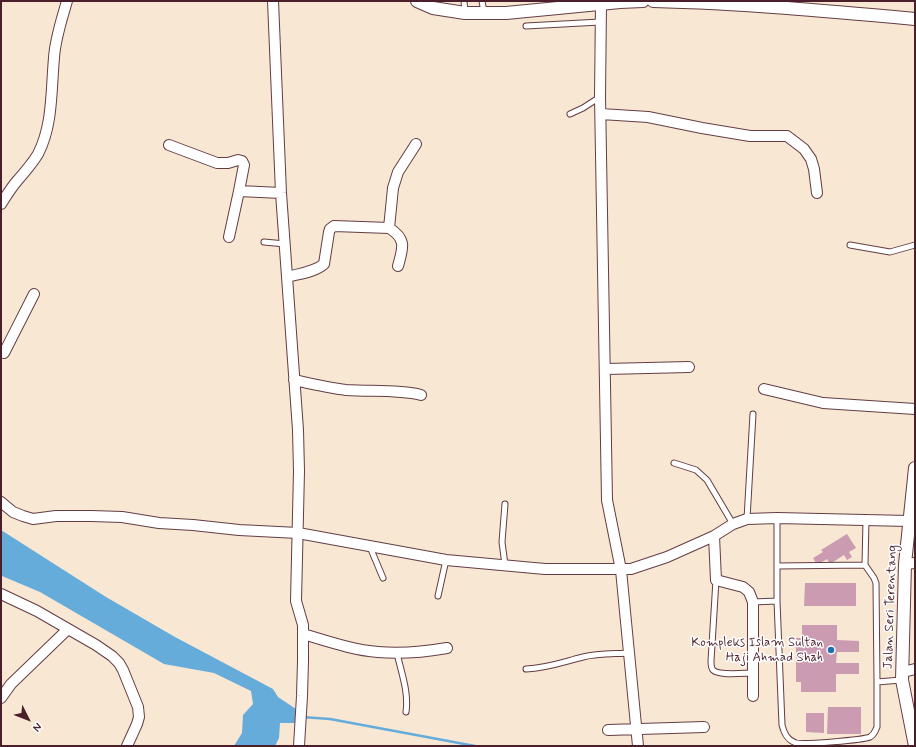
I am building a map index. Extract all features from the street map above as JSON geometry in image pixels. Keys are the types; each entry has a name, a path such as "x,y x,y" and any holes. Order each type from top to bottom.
{"street":[{"path":"1,204 10,189 37,155 43,140 51,105 54,56 60,25 67,1"},
{"path":"273,1 281,192 299,471 296,601 303,634 302,696 299,746"},
{"path":"417,1 433,8 483,7 506,13 601,3 643,1"},
{"path":"652,1 827,11 915,19"},
{"path":"601,3 600,97 606,369 607,500 621,570 638,746"},
{"path":"601,114 648,117 750,136 786,136 804,149 811,159 814,169 817,193"},
{"path":"389,228 393,188 398,172 416,144"},
{"path":"169,145 217,163 228,163 238,160 242,161 244,165 229,237"},
{"path":"239,191 281,192"},
{"path":"287,277 321,267 324,264 329,232 334,226 389,228 397,232 402,239 403,249 398,266"},
{"path":"2,354 34,294"},
{"path":"606,369 689,367"},
{"path":"294,380 344,389 404,391 421,395"},
{"path":"764,389 823,403 915,409"},
{"name":"Jalan Seri Terentang","path":"915,468 914,494 909,521 910,564 902,676 915,746"},
{"path":"1,502 13,512 33,519 56,516 99,516 239,530 298,534 446,560 545,569 621,570 643,566 714,536 732,524 747,519 777,518 909,521"},
{"path":"714,536 716,580 743,587 749,592 753,602 754,696"},
{"path":"1,594 37,611 96,645 112,656 124,670 138,707 139,717 127,746"},
{"path":"1,698 11,684 68,629"},
{"path":"303,634 355,648 378,652 418,652 447,648"},
{"path":"902,676 915,669"},
{"path":"608,730 704,727"}],"lane":[{"path":"526,26 600,22"},
{"path":"570,114 600,97"},
{"path":"264,242 285,244"},
{"path":"850,245 890,252 915,245"},
{"path":"747,519 753,414"},
{"path":"674,463 696,470 707,480 732,524"},
{"path":"505,504 502,542 506,565"},
{"path":"777,518 776,601 782,725 784,733 788,739 798,744 850,741 869,737 874,734 877,727 876,583 865,565 866,520"},
{"path":"370,546 383,578"},
{"path":"438,596 446,560"},
{"path":"777,566 865,565"},
{"path":"716,580 711,661 713,671 721,674 754,674"},
{"path":"753,602 776,601"},
{"path":"397,653 406,694 406,712"},
{"path":"526,669 541,669 598,654 629,653"},
{"path":"877,682 902,676"}],"water":[{"path":"1,530 106,597 175,637 273,689 278,697 296,709 297,723 280,723 279,738 275,746 234,746 242,733 243,715 253,704 251,691 214,673 164,664 40,592 2,576"}],"building":[{"path":"847,534 856,548 849,552 852,557 847,560 844,555 830,564 827,559 817,565 813,558 823,552 821,550"},
{"path":"805,583 856,583 856,606 804,606"},
{"path":"802,625 837,625 837,640 859,641 859,652 837,652 836,663 859,663 859,674 836,674 836,692 801,692 801,682 796,682 796,638 802,638"},
{"path":"828,707 861,707 861,734 827,734"},
{"path":"806,713 824,713 824,733 806,732"}],"waterway":[{"path":"302,717 330,719 475,746"}],"place":[{"name":"Kompleks Islam Sultan Haji Ahmad Shah","path":"831,650"}]}
